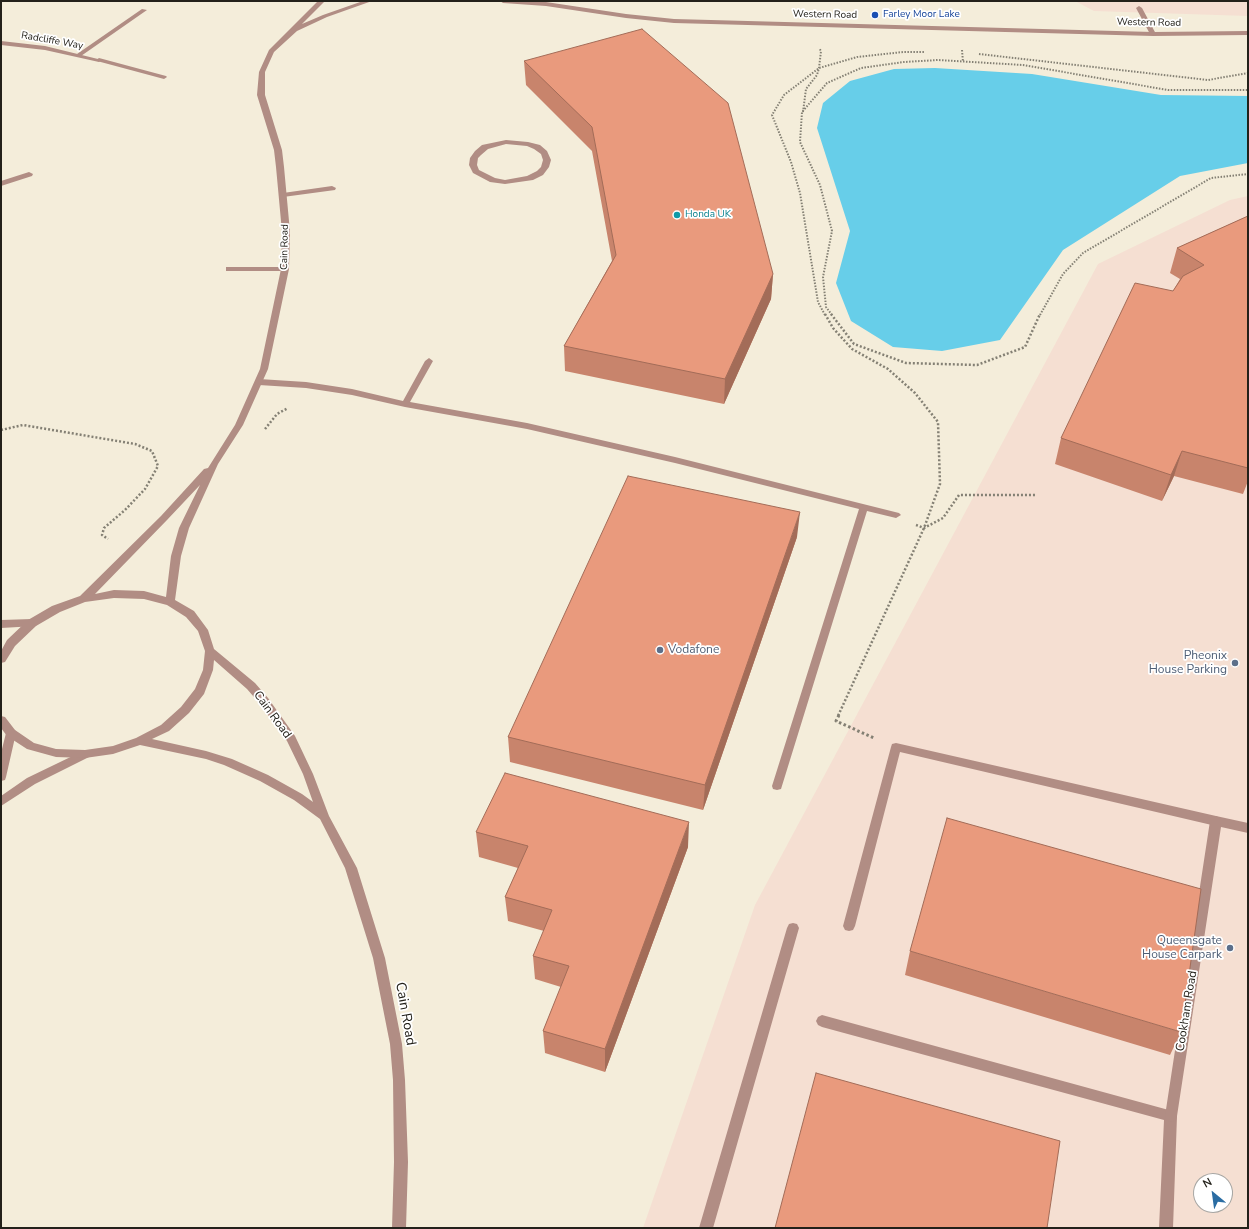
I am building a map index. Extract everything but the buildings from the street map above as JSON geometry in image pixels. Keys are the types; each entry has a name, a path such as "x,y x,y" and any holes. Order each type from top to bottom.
{"street":[{"name":"Cain Road","path":"170,602 176,556 184,528 214,464 239,425 259,382 267,359 285,269 286,232 278,150 265,113 260,81 265,62 272,51 279,42 293,31 308,13 322,1"},
{"name":"Cain Road","path":"293,31 324,16 369,1"},
{"name":"Western Road","path":"503,1 546,4 626,16 674,21 1153,34 1248,33"},
{"name":"Western Road","path":"536,1 546,4"},
{"path":"1139,8 1153,34"},
{"path":"79,55 144,10"},
{"name":"Radcliffe Way","path":"1,43 25,45 79,55 164,77"},
{"path":"518,142 537,148 544,153 547,160 545,166 540,173 530,178 518,181 505,182 482,176 476,171 473,165 474,158 478,152 495,144 518,142"},
{"path":"1,184 29,174"},
{"path":"283,195 332,188"},
{"path":"229,269 285,269"},
{"path":"405,404 429,362"},
{"path":"259,382 306,385 352,392 405,404 534,427 675,460 896,515"},
{"name":"Cain Road","path":"84,599 164,518 214,464"},
{"path":"777,786 864,507"},
{"path":"1,659 11,643 32,623 56,609 84,599 114,594 144,595 170,602 190,614 203,630 210,651 208,670 200,691 185,710 165,728 140,741 113,750 85,754 56,753 31,746 11,733 1,720"},
{"path":"1,624 32,623"},
{"name":"Cain Road","path":"210,651 252,686 291,739 308,774 324,816 351,868 379,958 396,1044 399,1080 401,1162 399,1228"},
{"path":"1,777 11,733"},
{"name":"Cain Road","path":"140,741 206,755 228,762 264,778 298,797 324,816"},
{"path":"849,926 896,747 1248,828"},
{"path":"1,802 31,781 85,754"},
{"name":"Cookham Road","path":"1166,1228 1171,1116 1216,820"},
{"path":"706,1228 793,928"},
{"path":"822,1021 1171,1116"}],"path":[{"path":"819,46 821,51 820,68 817,75 806,89 802,112 800,142 820,185 832,231 823,277 826,307 854,344 906,363 977,365 1025,346 1038,318 1063,274 1083,253 1211,178 1248,174"},
{"path":"896,747 836,721 924,528 940,484 938,422 915,393 888,369 852,349 833,328 818,302 800,193 791,162 772,115 784,95 820,68 857,57 903,52 925,52"},
{"path":"962,52 969,53"},
{"path":"977,53 1208,80 1248,73"},
{"path":"802,112 827,83 861,68 904,62 938,60 1023,64 1168,90 1248,90"},
{"path":"262,434 277,414 294,406"},
{"path":"1,430 23,424 135,444 152,451 158,466 145,489 125,510 104,528 102,535 107,539"},
{"path":"924,528 943,518 958,495 1035,495"}],"shaded area":[{"path":"1075,1 1248,1 1248,16 1094,11"},
{"path":"1248,196 1248,1228 643,1228 755,905 1098,264 1230,200"}],"water":[{"path":"935,68 1032,74 1161,95 1248,96 1248,163 1180,176 1063,250 1000,340 942,351 893,347 851,321 836,283 850,231 817,128 823,103 850,81 894,69"}],"place":[{"name":"Farley Moor Lake","path":"875,15"},
{"name":"Honda UK","path":"677,215"},
{"name":"Vodafone","path":"660,650"},
{"name":"Pheonix House Parking","path":"1235,663"},
{"name":"Queensgate House Carpark","path":"1230,948"}]}
